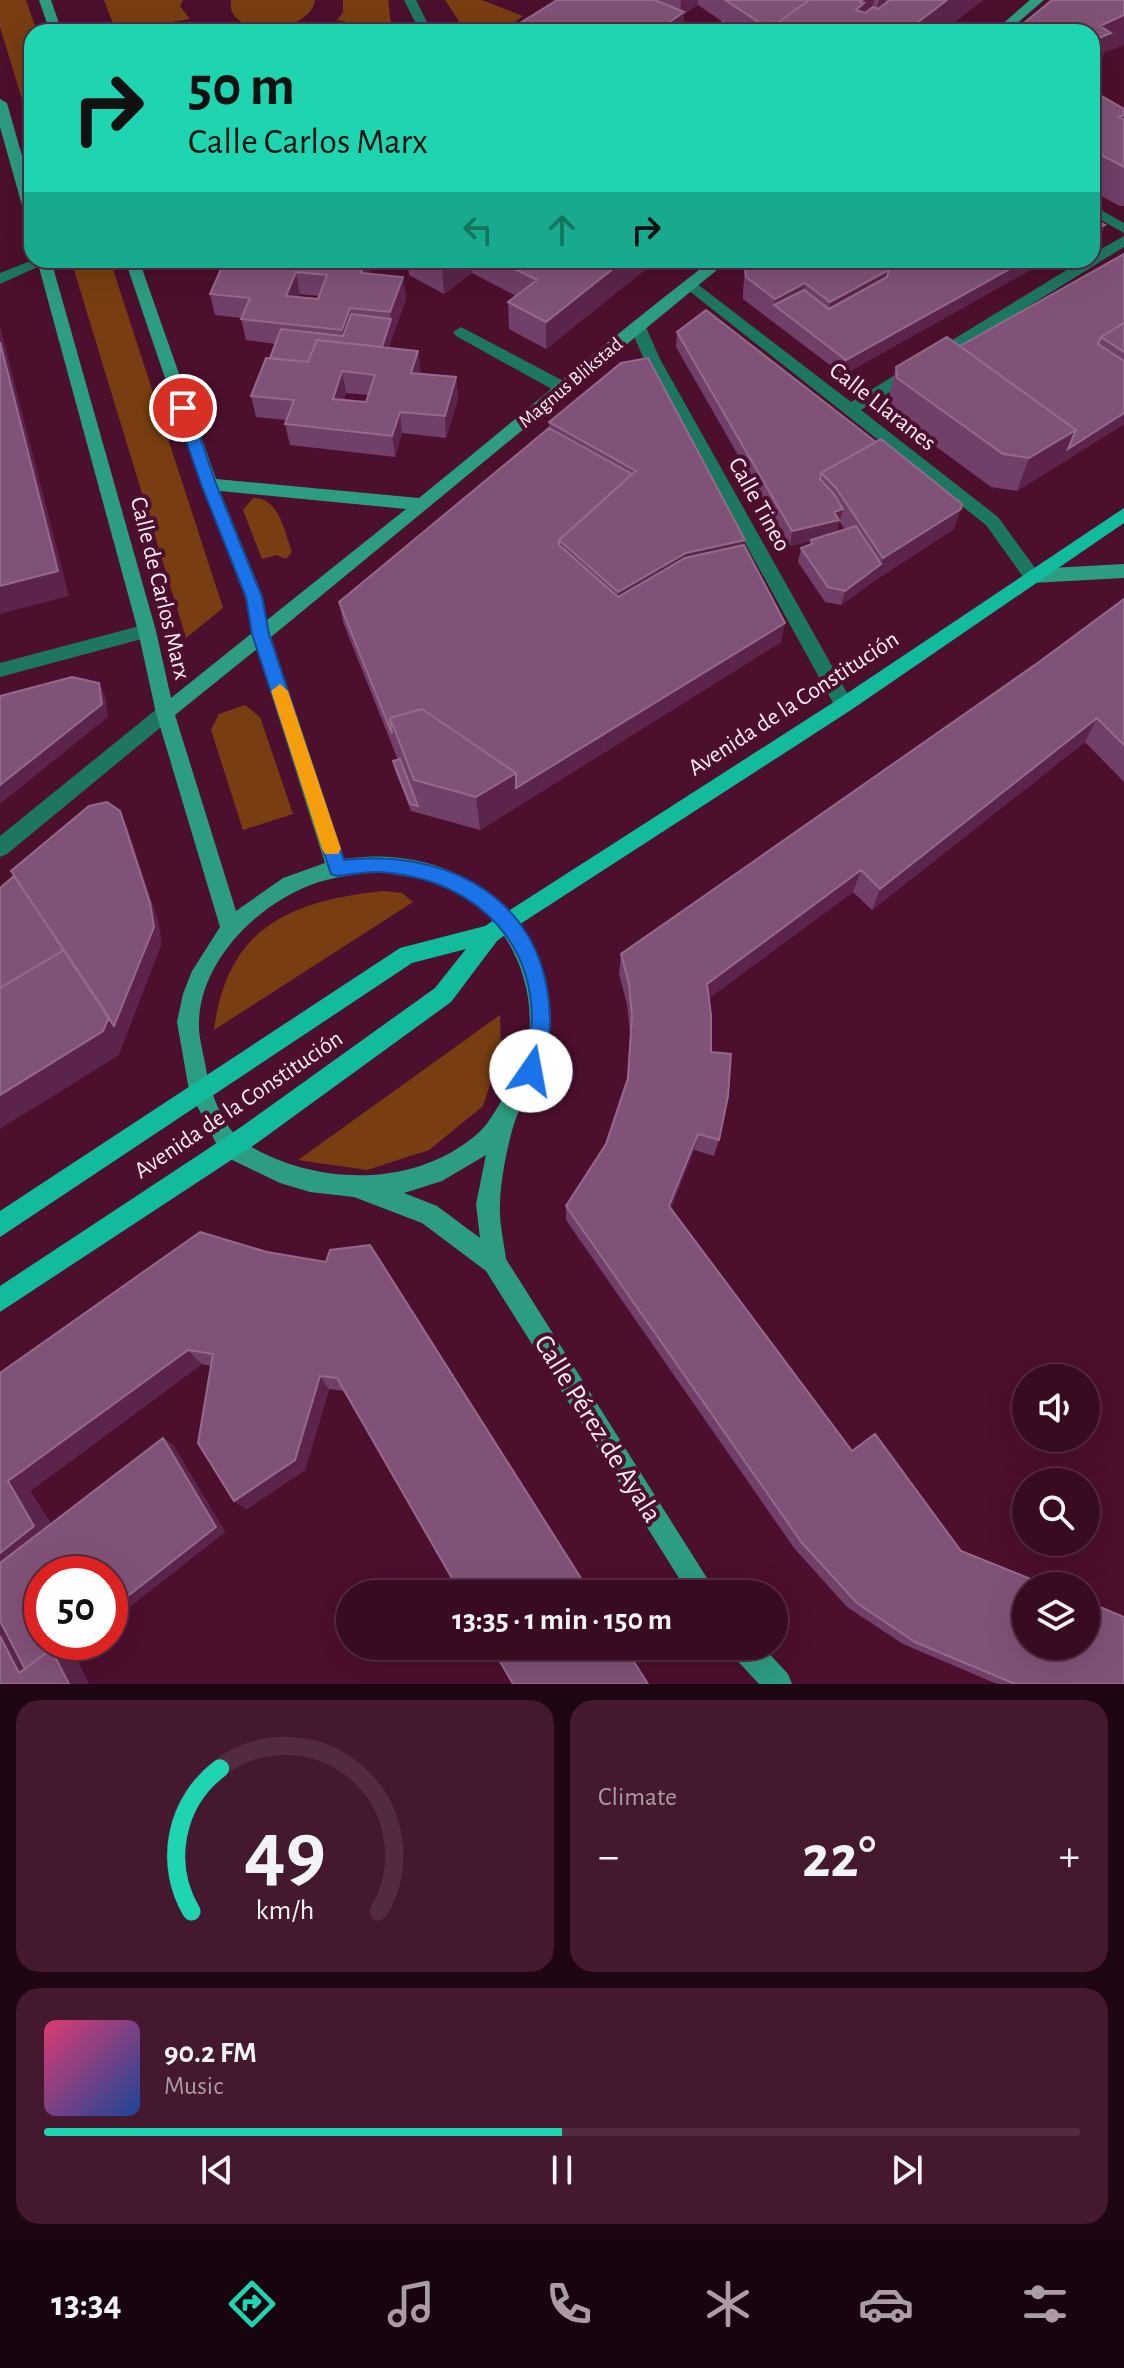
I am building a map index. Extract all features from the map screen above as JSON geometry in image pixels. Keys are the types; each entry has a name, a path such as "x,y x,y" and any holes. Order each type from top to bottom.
{"main road":[{"path":"45,0 53,24"},
{"path":"1009,24 1038,0"},
{"path":"0,103 4,135 24,193"},
{"name":"Calle de Carlos Marx","path":"46,268 147,631 165,713 231,928"},
{"path":"135,268 209,484 254,597 261,634 337,868"},
{"name":"Magnus Blikstad","path":"165,713 419,504 565,389 637,325 712,268"},
{"path":"209,484 419,504"},
{"name":"Avenida de la Constitución","path":"0,1225 407,955 499,928 844,705 1124,514"},
{"path":"1032,576 1124,571"},
{"path":"379,863 441,875 477,893 499,928 532,961 542,1019 531,1071 505,1115 485,1141 447,1166 426,1175 390,1183 321,1185 275,1172 232,1147 199,1095 187,1020 199,977 231,928 259,903 310,876 337,868 379,863"},
{"name":"Avenida de la Constitución","path":"0,1300 159,1192 232,1147 443,995 499,928"},
{"name":"Calle Pérez de Ayala","path":"494,1263 488,1204 505,1115"},
{"name":"Calle Pérez de Ayala","path":"351,1185 429,1214 494,1263 695,1580"},
{"path":"756,1660 778,1684"}],"street":[{"path":"410,0 422,24"},
{"path":"618,0 675,24"},
{"path":"1100,214 1124,229"},
{"path":"1100,256 1124,241"},
{"path":"0,279 25,268"},
{"path":"850,410 1080,268"},
{"name":"Calle Llaranes","path":"691,286 992,521 1032,576"},
{"name":"Calle Tineo","path":"637,325 659,372 844,705"},
{"path":"461,332 565,389"},
{"path":"0,670 147,631"},
{"name":"Magnus Blikstad","path":"0,848 165,713"}],"shaded area":[{"path":"0,0 26,0 34,24 24,24 24,106 0,27"},
{"path":"104,0 183,0 180,6 190,19 159,24 113,24"},
{"path":"231,0 315,1 309,13 290,24 248,24 232,12"},
{"path":"343,0 388,0 391,24 355,24 337,20 343,12"},
{"path":"445,0 482,0 523,16 512,24 461,24"},
{"path":"73,268 113,268 223,608 186,638"},
{"path":"253,498 262,499 275,509 292,552 286,559 277,555 262,559 243,510"},
{"path":"245,705 260,717 293,814 243,830 211,730 219,714"},
{"path":"383,891 402,893 413,902 214,1030 221,995 233,967 248,944 268,926 292,912 319,903"},
{"path":"500,1015 501,1051 483,1106 429,1150 367,1170 298,1160"}],"building":[{"path":"557,0 655,0 684,12 667,24 519,24"},
{"path":"725,0 809,0 779,24 762,24"},
{"path":"809,0 863,0 860,2 864,3 856,10 865,13 873,7 878,9 890,0 947,0 916,24 779,22"},
{"path":"1052,0 1124,0 1124,15 1100,26 1023,24"},
{"path":"1100,26 1111,33 1100,38"},
{"path":"1100,95 1124,109 1124,115 1119,117 1124,120 1124,167 1100,154"},
{"path":"1124,254 1124,323 1101,337 1098,344 1124,361 1124,413 1068,449 1076,430 960,346"},
{"path":"221,268 363,268 361,273 403,277 390,312 350,308 342,330 241,319 250,298 210,294","holes":["296,272 327,275 318,299 286,296"]},
{"path":"513,268 614,268 546,322 508,302 537,280"},
{"path":"884,268 1012,268 846,360 774,305 804,290 829,309 887,277 889,270"},
{"path":"745,269 889,270 830,302 805,283 775,299 746,277"},
{"path":"706,310 876,442 821,473 820,479 843,509 834,512 839,520 792,531 677,332"},
{"path":"351,314 391,319 382,347 317,340 308,362 270,358 281,329 343,336"},
{"path":"1124,323 1124,352 1101,337"},
{"path":"947,337 1076,430 1029,458 1003,454 897,378 896,367"},
{"path":"317,340 418,351 411,373 456,377 445,416 400,412 392,436 285,424 294,400 251,396 266,358 308,362","holes":["342,371 375,375 366,402 333,399"]},
{"path":"0,342 58,571 0,586"},
{"path":"648,358 745,540 686,553 618,592 559,540 636,471 549,422 621,363"},
{"path":"549,428 632,474 559,540 559,545 618,597 685,558 744,545 785,623 516,788 516,773 422,709 390,718 392,734 339,602"},
{"path":"881,439 962,504 961,509 883,558 836,488 821,473"},
{"path":"856,526 881,564 845,591 828,587 801,548 812,544 811,540"},
{"path":"1124,599 1124,745 1097,718 880,889 861,870 707,984 711,1052 731,1054 728,1096 719,1140 698,1134 669,1206 852,1451 875,1434 961,1551 1013,1572 1012,1660 1100,1660 1100,1607 1124,1617 1124,1684 1015,1684 915,1642 857,1603 802,1543 566,1206 606,1144 628,1078 632,1016 629,984 621,954 1039,662"},
{"path":"72,677 99,683 102,704 0,785 0,696"},
{"path":"422,709 516,773 476,797 414,780 390,718"},
{"path":"400,759 418,806 410,804 393,761"},
{"path":"107,802 120,811 150,903 154,927 114,1026 11,871 89,806"},
{"path":"14,876 64,950 0,988 0,888"},
{"path":"64,950 109,1017 103,1031 0,1095 0,988"},
{"path":"200,1232 267,1252 326,1262 330,1250 370,1245 582,1580 453,1580 337,1378 320,1376 295,1460 234,1501 198,1443 213,1354 188,1350 8,1481 34,1526 0,1553 0,1373"},
{"path":"163,1438 216,1527 128,1596 128,1556 24,1556 24,1660 37,1660 25,1669 0,1621 0,1563"},
{"path":"0,1636 19,1673 36,1660 57,1660 69,1684 0,1684"},
{"path":"499,1660 633,1660 648,1684 513,1684"}],"slow traffic":[{"path":"280,691 331,849"}],"route":[{"path":"183,408 254,597 261,634 337,868 379,863 441,875 477,893 507,922 532,961 542,1019 531,1071"}]}
